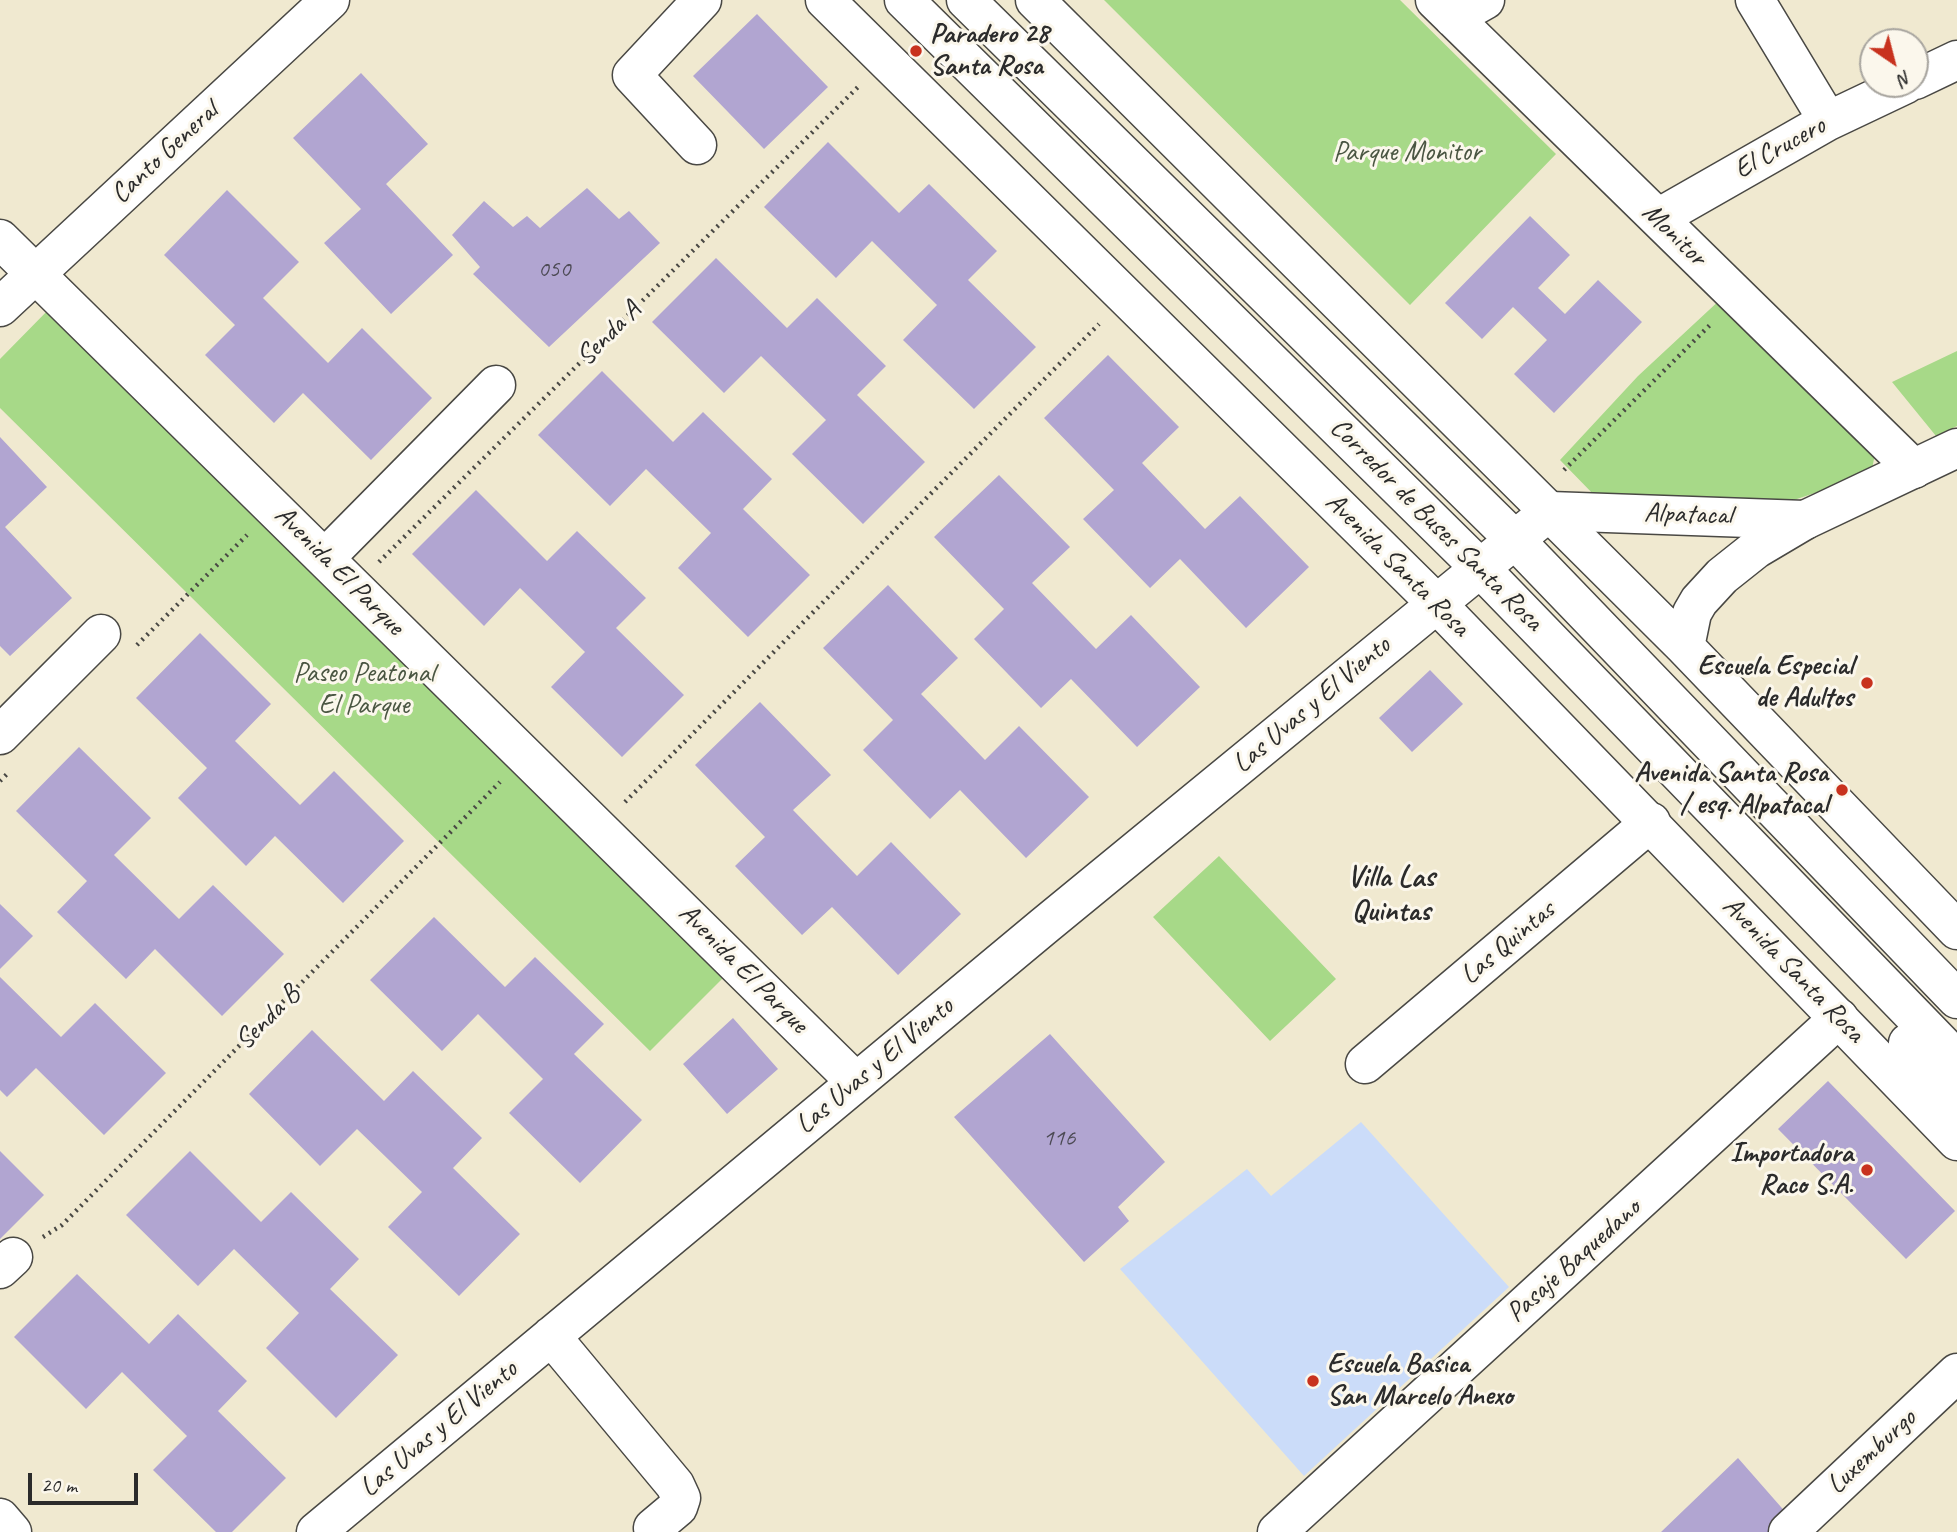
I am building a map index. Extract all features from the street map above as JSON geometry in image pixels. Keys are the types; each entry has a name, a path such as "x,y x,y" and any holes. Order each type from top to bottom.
{"street":[{"name":"Canto General","path":"0,307 330,0"},
{"path":"697,145 632,75 702,0"},
{"name":"Avenida Santa Rosa","path":"825,0 1436,603 1957,1141"},
{"name":"Corredor de Buses Santa Rosa","path":"904,0 1480,568 1957,1060"},
{"name":"Corredor de Buses Santa Rosa","path":"966,0 1515,540 1957,999"},
{"path":"1035,0 1685,647 1957,930"},
{"path":"1755,0 1828,121"},
{"name":"Monitor","path":"1458,6 1658,218 1914,469"},
{"path":"1929,73 1957,60"},
{"name":"El Crucero","path":"1658,218 1828,121 1876,98"},
{"name":"Avenida El Parque","path":"0,239 37,272 856,1082"},
{"path":"326,557 496,385"},
{"name":"Alpatacal","path":"1550,511 1805,520 1957,449"},
{"path":"1436,603 1550,511"},
{"path":"1685,647 1692,613 1710,587 1756,549 1805,520"},
{"name":"Las Uvas y El Viento","path":"316,1532 1436,603"},
{"path":"0,735 102,634"},
{"name":"Las Quintas","path":"1365,1064 1651,822"},
{"path":"1786,883 1902,1036 1957,1099"},
{"name":"Pasaje Baquedano","path":"1277,1532 1839,1018"},
{"path":"551,1336 675,1485 681,1498 678,1507 653,1528"},
{"name":"Luxemburgo","path":"1788,1532 1957,1373"},
{"path":"0,1518 12,1532"}],"path":[{"name":"Senda A","path":"355,586 863,82"},
{"path":"1564,470 1738,297"},
{"path":"599,828 1103,320"},
{"name":"Senda B","path":"7,1263 62,1225 526,755"}],"shaded area":[{"name":"Escuela Basica San Marcelo Anexo","path":"1361,1122 1509,1287 1304,1476 1120,1269 1247,1169 1271,1196"}],"green space":[{"name":"Parque Monitor","path":"1104,0 1400,0 1556,154 1410,305"},
{"path":"1723,297 1875,454 1871,474 1791,501 1596,497 1560,460 1638,376"},
{"name":"Paseo Peatonal El Parque","path":"53,305 728,973 650,1051 0,408 0,359"},
{"path":"1957,351 1957,426 1936,436 1892,382"},
{"path":"1219,856 1336,979 1270,1041 1153,917"}],"building":[{"path":"757,14 828,87 764,149 693,76"},
{"path":"361,73 428,144 386,184 453,255 391,314 324,243 361,209 293,138"},
{"path":"828,142 899,213 929,184 997,251 968,280 1036,347 974,409 903,340 937,305 872,241 836,278 764,207"},
{"path":"587,188 619,219 629,211 660,243 549,347 473,274 480,267 452,235 484,201 513,227 527,216 540,228"},
{"path":"227,190 299,262 263,298 328,363 362,328 432,398 371,460 303,393 274,423 205,355 235,325 164,255"},
{"path":"1530,216 1570,255 1538,288 1565,314 1598,280 1642,322 1554,413 1514,374 1547,340 1513,307 1482,339 1445,303"},
{"path":"716,258 787,328 817,298 886,366 857,395 925,462 863,524 792,454 826,420 761,356 724,393 652,322"},
{"path":"1108,355 1179,427 1142,463 1205,529 1240,496 1309,567 1246,628 1180,559 1150,588 1083,519 1114,490 1044,418"},
{"path":"602,371 673,442 703,412 772,479 743,509 810,575 748,637 678,568 711,533 646,469 610,506 538,435"},
{"path":"0,437 47,487 5,527 72,598 10,656 0,646"},
{"path":"999,475 1070,547 1032,583 1096,649 1131,615 1200,687 1137,747 1071,679 1041,708 974,639 1004,609 934,537"},
{"path":"476,490 547,561 577,531 646,598 616,628 684,695 622,757 551,687 585,652 520,588 484,626 412,554"},
{"path":"888,585 958,658 921,694 985,760 1019,726 1089,797 1026,858 960,790 930,819 863,750 893,720 823,648"},
{"path":"200,633 271,704 235,741 300,805 334,771 404,841 343,903 275,836 246,866 178,798 207,768 136,698"},
{"path":"1430,670 1463,704 1412,752 1379,718"},
{"path":"760,702 831,775 793,810 857,876 891,842 961,914 898,975 832,907 802,935 735,866 765,837 695,765"},
{"path":"79,747 151,818 114,855 179,919 213,885 284,954 222,1016 155,949 126,979 57,912 87,881 16,811"},
{"path":"0,904 33,936 0,969"},
{"path":"434,917 505,987 535,957 604,1024 574,1054 642,1120 580,1183 509,1113 543,1079 478,1014 442,1051 370,980"},
{"path":"0,977 61,1037 95,1003 166,1073 104,1135 36,1068 7,1097 0,1090"},
{"path":"733,1018 778,1069 727,1114 683,1064"},
{"path":"312,1030 384,1101 413,1071 482,1138 453,1168 520,1234 459,1296 388,1227 422,1192 357,1129 320,1166 249,1094"},
{"path":"1050,1034 1165,1162 1118,1207 1129,1221 1084,1262 954,1117"},
{"name":"Importadora Raco S.A.","path":"1828,1081 1955,1211 1906,1259 1778,1129"},
{"path":"0,1151 44,1195 0,1239"},
{"path":"190,1151 261,1222 291,1192 359,1259 330,1289 398,1355 336,1418 266,1348 299,1313 234,1249 198,1286 126,1215"},
{"path":"77,1274 149,1344 178,1314 247,1381 218,1411 286,1478 232,1532 216,1532 153,1470 187,1436 122,1372 86,1409 14,1337"},
{"path":"1738,1458 1788,1515 1769,1532 1661,1532"}],"place":[{"name":"Paradero 28 Santa Rosa","path":"916,51"},
{"name":"Escuela Especial de Adultos","path":"1867,683"},
{"name":"Avenida Santa Rosa / esq. Alpatacal","path":"1842,790"},
{"name":"Importadora Raco S.A.","path":"1867,1170"},
{"name":"Escuela Basica San Marcelo Anexo","path":"1313,1381"}],"district":[{"name":"Villa Las Quintas","path":"1391,895"}]}
